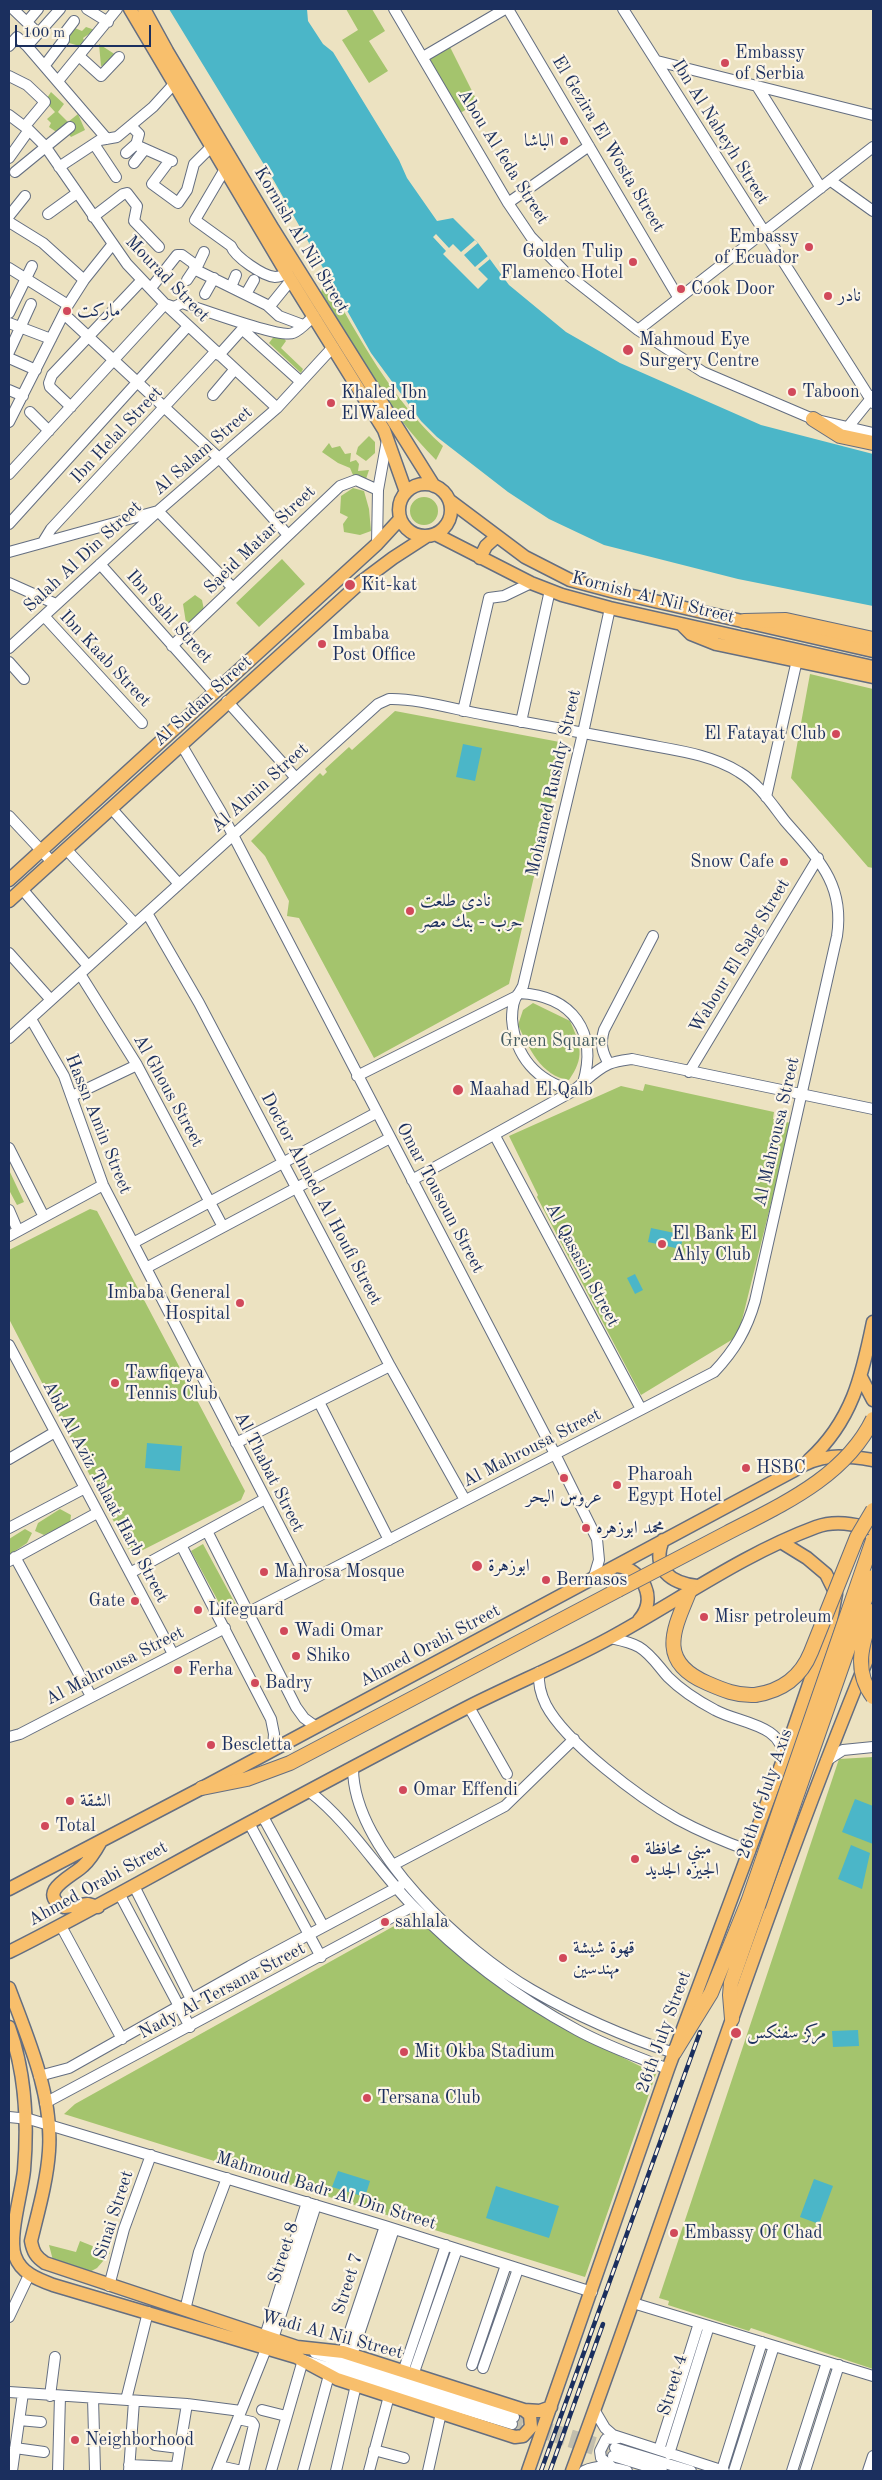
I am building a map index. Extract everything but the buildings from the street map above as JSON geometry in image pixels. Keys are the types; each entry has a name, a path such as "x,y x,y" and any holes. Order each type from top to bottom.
{"highway":[{"path":"813,420 840,436 873,443"},
{"path":"744,621 786,620 873,639"},
{"path":"202,1788 246,1779 290,1763 784,1503 812,1486 844,1459 873,1419"},
{"path":"694,1588 672,1635 673,1649 678,1662 688,1673 728,1692 755,1696 773,1692 789,1682 808,1661 857,1537 873,1510"},
{"name":"26th of July Axis","path":"732,2019 730,1995 732,1983 753,1904 873,1540"},
{"name":"26th of July Axis","path":"674,2052 710,1994 753,1904 873,1576"},
{"path":"873,1612 862,1645 860,1663 863,1680 873,1697"}],"main road":[{"name":"Kornish Al Nil Street","path":"130,9 173,85 289,277 358,385 388,439 406,492"},
{"name":"Kornish Al Nil Street","path":"144,9 166,51 278,238 434,486"},
{"path":"419,485 434,486 440,489 451,508 447,524 431,535 411,532 400,519 401,500 406,492 419,485"},
{"name":"Kornish Al Nil Street","path":"448,500 525,557 570,580 873,651"},
{"name":"Al Sudan Street","path":"9,880 377,544 400,519"},
{"name":"Kornish Al Nil Street","path":"431,535 531,583 550,590 610,608 873,668"},
{"name":"Al Sudan Street","path":"9,901 227,701 361,582 393,558 431,535"},
{"path":"480,558 486,546 496,537"},
{"path":"679,623 702,640 873,677"},
{"path":"808,1461 836,1432 861,1378 873,1322"},
{"path":"861,1378 873,1400"},
{"name":"Ahmed Orabi Street","path":"9,1889 593,1580 808,1461 827,1456 873,1460"},
{"name":"Ahmed Orabi Street","path":"9,1952 98,1907 262,1815 310,1792 469,1707 610,1638 694,1588 781,1542 818,1526 833,1523 846,1523 873,1529"},
{"path":"663,1540 660,1556 666,1573 679,1583 694,1588"},
{"path":"781,1542 807,1558 826,1574 836,1594 835,1605"},
{"path":"617,1566 635,1572 646,1587 647,1606 637,1622"},
{"path":"835,1605 844,1599 855,1597 866,1600 873,1606"},
{"name":"26th July Street","path":"528,2471 592,2292 674,2052 783,1760 835,1605"},
{"path":"572,2471 595,2411 823,1766 873,1645"},
{"path":"98,1907 88,1904 64,1907 57,1902 54,1894 57,1885 82,1867 94,1854 101,1841"},
{"path":"9,1988 28,2034 49,2125 48,2155 41,2196 20,2192"},
{"path":"9,2027 14,2041 23,2090 26,2138 12,2240 15,2256 29,2275"},
{"name":"Wadi Al Nil Street","path":"29,2275 53,2285 148,2312 268,2341 348,2354 408,2374 517,2417 530,2415 531,2427 523,2436 515,2437 356,2385 328,2375 268,2341 185,2310 59,2268 38,2258 33,2250 31,2241 41,2196"},
{"path":"53,2285 59,2268"},
{"name":"Wadi Al Nil Street","path":"517,2417 551,2408"}],"street":[{"path":"13,9 38,33"},
{"path":"27,22 38,9"},
{"path":"27,46 60,9"},
{"path":"87,9 108,22"},
{"path":"58,81 117,9"},
{"name":"Abou Al feda Street","path":"394,9 508,203 531,237 568,275 638,330 703,372 813,420 873,432"},
{"path":"423,57 506,9"},
{"name":"El Gezira El Wosta Street","path":"506,9 678,297"},
{"name":"Ibn Al Nabeyh Street","path":"623,9 763,232 872,399"},
{"path":"45,66 64,40 64,34 74,21"},
{"path":"9,46 15,38 18,38 27,46 107,139"},
{"path":"79,56 101,76 119,57"},
{"path":"657,61 873,115"},
{"path":"9,76 27,85 45,102 9,158"},
{"path":"59,167 94,144 117,137 132,126 173,85"},
{"path":"757,86 821,188"},
{"name":"Mourad Street","path":"10,119 27,128 45,146 112,246 142,280 188,326 277,408"},
{"path":"132,126 139,134 140,146 134,163"},
{"path":"14,172 70,127"},
{"path":"94,144 116,177"},
{"path":"126,152 140,146 171,161 152,184 178,203 187,190 194,164 211,147"},
{"path":"508,203 589,146"},
{"path":"638,330 873,147"},
{"path":"225,169 195,217 196,221 231,246 233,252 259,271 276,277 289,277"},
{"path":"831,181 873,211"},
{"path":"48,214 77,193"},
{"path":"93,217 127,193 137,206 134,221 160,247"},
{"path":"9,216 25,196"},
{"path":"9,222 43,243 84,280"},
{"path":"9,422 66,310 84,280 112,246"},
{"path":"187,280 204,252"},
{"path":"150,288 177,255 182,254 193,263 195,269 270,306 279,316 303,325"},
{"path":"9,314 32,266"},
{"path":"9,268 26,278 66,310 88,337 220,459 288,535"},
{"path":"231,287 236,275"},
{"path":"270,306 289,277"},
{"path":"205,294 214,278"},
{"path":"70,407 50,387 50,379 142,280"},
{"path":"246,294 254,280"},
{"path":"9,474 165,304 174,307 182,303 244,327 290,334 314,316"},
{"path":"9,352 31,304"},
{"path":"9,323 51,339"},
{"path":"9,524 188,326"},
{"path":"244,327 301,382"},
{"name":"Ibn Helal Street","path":"43,542 52,529 165,408 244,327"},
{"name":"Al Salam Street","path":"9,552 158,511 277,408 334,347"},
{"path":"9,358 36,370"},
{"path":"213,395 234,369"},
{"path":"9,390 23,396"},
{"path":"848,427 872,399"},
{"path":"30,412 49,431"},
{"path":"377,544 378,490 388,439"},
{"name":"Saeid Matar Street","path":"172,646 340,486 348,481 356,480 378,490"},
{"path":"158,511 233,588"},
{"name":"Salah Al Din Street","path":"10,645 158,511"},
{"name":"Ibn Sahl Street","path":"100,564 214,692"},
{"path":"9,583 56,604"},
{"path":"463,711 489,598 518,591 531,583"},
{"path":"521,722 550,590"},
{"name":"Mohamed Rushdy Street","path":"517,995 523,986 583,733 610,608"},
{"name":"Ibn Kaab Street","path":"44,616 142,723"},
{"path":"766,797 797,660"},
{"path":"9,662 24,679"},
{"name":"Al Almin Street","path":"9,1038 295,778 383,701 395,699 583,733"},
{"path":"227,701 295,778"},
{"name":"Al Mahrousa Street","path":"249,1612 714,1372 741,1340 756,1300 802,1095 840,918 838,899 818,858 756,784 739,771 698,755 583,733"},
{"name":"Omar Tousoun Street","path":"181,744 232,835 555,1454 597,1539 599,1560 593,1580"},
{"path":"111,808 179,884"},
{"path":"9,816 52,862"},
{"path":"66,849 135,924"},
{"name":"Wabour El Salg Street","path":"689,1072 818,858"},
{"path":"22,889 88,966"},
{"name":"Doctor Ahmed Al Houfi Street","path":"147,913 172,955 298,1188 390,1366 465,1500"},
{"path":"609,1064 602,1053 601,1041 604,1030 653,936"},
{"path":"9,953 51,1000"},
{"name":"Al Ghous Street","path":"80,974 137,1065 223,1227"},
{"path":"357,1076 517,995 538,994 556,1001 571,1012 582,1028 588,1046 588,1065 583,1083"},
{"path":"517,995 512,1015 513,1033 518,1050 528,1065 541,1077 556,1086 573,1091"},
{"name":"Hassn Amin Street","path":"30,1019 54,1056 72,1096 86,1141 103,1185 133,1243"},
{"path":"412,1180 573,1091 609,1064 632,1059 873,1109"},
{"path":"72,1096 137,1065"},
{"path":"133,1243 376,1113"},
{"name":"Al Qasasin Street","path":"494,1136 641,1409"},
{"path":"146,1268 390,1138"},
{"path":"9,1148 44,1217"},
{"path":"9,1210 13,1233 103,1185"},
{"name":"Al Thabat Street","path":"133,1243 308,1581"},
{"name":"Abd Al Aziz Talaat Harb Street","path":"9,1345 13,1363 55,1432 173,1654"},
{"path":"236,1443 390,1366"},
{"path":"319,1402 389,1540"},
{"path":"9,1459 55,1432"},
{"path":"9,1528 85,1488"},
{"path":"130,1572 265,1499"},
{"path":"92,1696 12,1559 97,1514"},
{"path":"207,1530 296,1707 304,1718 315,1726"},
{"path":"181,1545 271,1719 274,1734 273,1748"},
{"name":"Al Mahrousa Street","path":"9,1737 20,1734 224,1628"},
{"path":"610,1638 632,1644 645,1651 668,1677 699,1701 722,1714 772,1733 780,1742 783,1760"},
{"path":"539,1672 540,1690 546,1705 574,1739 607,1769 662,1809 709,1835 750,1851"},
{"path":"469,1707 507,1774"},
{"path":"392,1865 506,1806 574,1739"},
{"path":"823,1766 832,1755 843,1750 873,1748"},
{"path":"352,1769 355,1793 360,1808 378,1844 405,1882 447,1924 476,1949 530,1989 553,2002 585,2018 674,2052"},
{"path":"310,1792 338,1818 396,1889 468,1957 547,2013 578,2031 668,2069"},
{"path":"262,1815 323,1926"},
{"path":"249,1823 321,1957"},
{"name":"Nady Al Tersana Street","path":"39,2076 69,2068 323,1926 396,1889 405,1882"},
{"path":"134,1886 191,1999"},
{"path":"120,1895 190,2028"},
{"name":"Nady Al Tersana Street","path":"45,2104 190,2028 413,1906"},
{"path":"62,1926 122,2039"},
{"path":"468,1957 476,1949"},
{"path":"547,2013 553,2002"},
{"path":"578,2031 585,2018"},
{"name":"Mahmoud Badr Al Din Street","path":"9,2117 25,2118 151,2155 389,2227 592,2292"},
{"name":"Sinai Street","path":"109,2286 124,2229 151,2155"},
{"path":"185,2310 199,2252 227,2178"},
{"name":"Street 8","path":"218,2468 268,2341 311,2204"},
{"name":"Street 7","path":"348,2354 389,2227"},
{"path":"9,2253 12,2240"},
{"path":"408,2374 446,2245"},
{"path":"408,2374 457,2249"},
{"path":"472,2366 506,2265"},
{"path":"483,2368 518,2269"},
{"path":"9,2317 29,2275"},
{"path":"633,2303 873,2376"},
{"path":"148,2312 130,2400 129,2468 176,2469 188,2404"},
{"name":"Street 4","path":"664,2452 704,2324"},
{"path":"595,2411 604,2428 620,2438 723,2471 762,2342"},
{"path":"734,2471 774,2346"},
{"path":"297,2347 517,2417"},
{"path":"55,2357 58,2471"},
{"path":"271,2471 303,2360 517,2417"},
{"path":"792,2471 827,2362"},
{"path":"804,2471 838,2366"},
{"path":"302,2471 328,2375"},
{"path":"336,2471 356,2385"},
{"path":"9,2392 188,2404 240,2415 254,2425 242,2471 218,2468"},
{"path":"12,2471 23,2393"},
{"path":"369,2471 389,2396"},
{"path":"93,2398 94,2471"},
{"path":"262,2410 286,2416"},
{"path":"428,2471 441,2413"},
{"path":"19,2420 41,2422"},
{"path":"738,2420 749,2423"},
{"path":"612,2467 601,2458 600,2451 606,2439 620,2438"},
{"path":"155,2445 179,2448"},
{"path":"15,2448 44,2452"},
{"path":"374,2450 404,2458"},
{"path":"662,2471 614,2452 691,2471"},
{"path":"868,2471 873,2456"},
{"path":"584,2471 597,2467 612,2467 627,2471"}],"green space":[{"path":"346,9 372,9 385,31 369,41 388,71 369,83 342,40 358,30"},
{"path":"70,26 82,31 86,27 95,30 83,38 86,44 83,47 69,43 66,37"},
{"path":"99,44 116,55 111,64 101,66"},
{"path":"450,47 478,103 460,113 426,58"},
{"path":"51,92 64,104 58,112 68,122 78,114 85,130 71,137 64,129 58,133 49,127 51,123 47,119 55,112 45,101"},
{"path":"325,278 364,345 392,388 408,409 443,446 436,460 419,442 389,403 319,300"},
{"path":"280,334 286,341 281,348 303,369 301,373 269,343 275,335"},
{"path":"369,436 375,442 375,453 366,461 356,454 358,447"},
{"path":"329,443 332,448 340,446 345,454 351,453 350,462 356,460 359,464 358,471 369,470 366,479 353,475 350,468 338,463 322,452"},
{"path":"353,488 364,491 369,509 371,531 360,535 344,532 343,524 348,517 340,513 341,496"},
{"path":"424,497 434,501 438,511 434,521 424,525 414,521 410,511 414,501"},
{"path":"282,559 305,584 259,627 236,603"},
{"path":"195,595 202,600 204,610 187,629 183,604"},
{"name":"El Fatayat Club","path":"810,674 873,689 873,868 868,867 791,778"},
{"name":"نادى طلعت حرب - بنك مصر","path":"395,711 565,743 509,984 374,1058 299,918 287,916 289,901 265,856 251,841 320,773 323,776 327,772 325,769 349,747 352,750"},
{"name":"Green Square","path":"533,1003 570,1021 580,1051 577,1065 569,1080 551,1073 543,1067 537,1060 518,1025 523,1010"},
{"name":"El Bank El Ahly Club","path":"645,1084 774,1112 773,1119 791,1123 738,1336 641,1395 537,1197 538,1195 509,1136 621,1086 643,1091"},
{"path":"9,1170 24,1202 17,1205 9,1190"},
{"name":"Tawfiqeya Tennis Club","path":"90,1209 97,1211 245,1491 241,1500 137,1553 128,1549 9,1319 9,1250"},
{"path":"60,1509 71,1515 70,1523 44,1535 35,1531 38,1523"},
{"path":"25,1529 32,1533 27,1543 9,1555 9,1539"},
{"path":"203,1544 236,1605 224,1612 191,1551"},
{"path":"873,1757 873,2369 751,2328 749,2331 668,2305 669,2301 659,2298 839,1759"},
{"name":"Tersana Club","path":"412,1916 504,1991 553,2023 656,2074 585,2277 64,2114 75,2104"},
{"path":"80,2241 110,2253 97,2268 84,2275 54,2264 49,2245 76,2252"}],"water":[{"path":"169,9 307,9 308,21 323,44 333,52 399,160 407,178 437,221 453,218 478,243 509,285 566,332 620,363 761,425 873,454 873,606 738,579 604,545 549,519 508,492 437,437 421,421 371,353 274,181"},
{"path":"463,744 482,748 475,781 456,777"},
{"path":"651,1228 684,1235 680,1249 648,1242"},
{"path":"635,1274 643,1290 635,1294 627,1278"},
{"path":"147,1443 182,1446 180,1471 145,1468"},
{"path":"855,1799 873,1806 873,1844 842,1832"},
{"path":"851,1845 870,1853 862,1889 838,1879"},
{"path":"858,2030 859,2046 833,2047 832,2031"},
{"path":"338,2171 370,2181 365,2197 332,2187"},
{"path":"814,2179 833,2186 819,2224 800,2217"},
{"path":"496,2186 559,2206 549,2238 486,2218"}],"pier":[{"path":"436,234 449,248 453,244 461,252 475,240 478,243 464,255 475,267 488,256 490,259 478,269 488,279 478,289 443,254 446,251 433,237"}],"tunnel":[{"path":"514,2417 615,2448"},
{"path":"512,2424 613,2456"}],"railway":[{"path":"541,2471 700,2032"},
{"path":"550,2471 603,2324"}],"place":[{"name":"Embassy of Serbia","path":"725,63"},
{"name":"الباشا","path":"564,141"},
{"name":"Embassy of Ecuador","path":"809,247"},
{"name":"Golden Tulip Flamenco Hotel","path":"633,262"},
{"name":"Cook Door","path":"681,289"},
{"name":"نادر","path":"828,296"},
{"name":"ماركت","path":"67,311"},
{"name":"Mahmoud Eye Surgery Centre","path":"628,350"},
{"name":"Taboon","path":"792,392"},
{"name":"Khaled Ibn ElWaleed","path":"331,403"},
{"name":"Kit-kat","path":"350,585"},
{"name":"Imbaba Post Office","path":"322,644"},
{"name":"El Fatayat Club","path":"836,734"},
{"name":"Snow Cafe","path":"784,862"},
{"name":"نادى طلعت حرب - بنك مصر","path":"410,911"},
{"name":"Maahad El Qalb","path":"458,1090"},
{"name":"El Bank El Ahly Club","path":"662,1244"},
{"name":"Imbaba General Hospital","path":"240,1303"},
{"name":"Tawfiqeya Tennis Club","path":"115,1383"},
{"name":"HSBC","path":"746,1468"},
{"name":"عروس البحر","path":"564,1478"},
{"name":"Pharoah Egypt Hotel","path":"617,1485"},
{"name":"محمد ابوزهره","path":"586,1528"},
{"name":"ابوزهرة","path":"477,1566"},
{"name":"Mahrosa Mosque","path":"264,1572"},
{"name":"Bernasos","path":"546,1580"},
{"name":"Gate","path":"135,1601"},
{"name":"Lifeguard","path":"198,1610"},
{"name":"Misr petroleum","path":"704,1617"},
{"name":"Wadi Omar","path":"284,1631"},
{"name":"Shiko","path":"296,1656"},
{"name":"Ferha","path":"178,1670"},
{"name":"Badry","path":"255,1683"},
{"name":"Bescletta","path":"211,1745"},
{"name":"Omar Effendi","path":"403,1790"},
{"name":"الشقة","path":"70,1801"},
{"name":"Total","path":"45,1826"},
{"name":"مبني محافظة الجيزه الجديد","path":"635,1859"},
{"name":"sahlala","path":"385,1922"},
{"name":"قهوة شيشة مهندسين","path":"563,1958"},
{"name":"مركز سفنكس","path":"736,2033"},
{"name":"Mit Okba Stadium","path":"404,2052"},
{"name":"Tersana Club","path":"367,2098"},
{"name":"Embassy Of Chad","path":"674,2233"},
{"name":"Neighborhood","path":"75,2440"}]}
